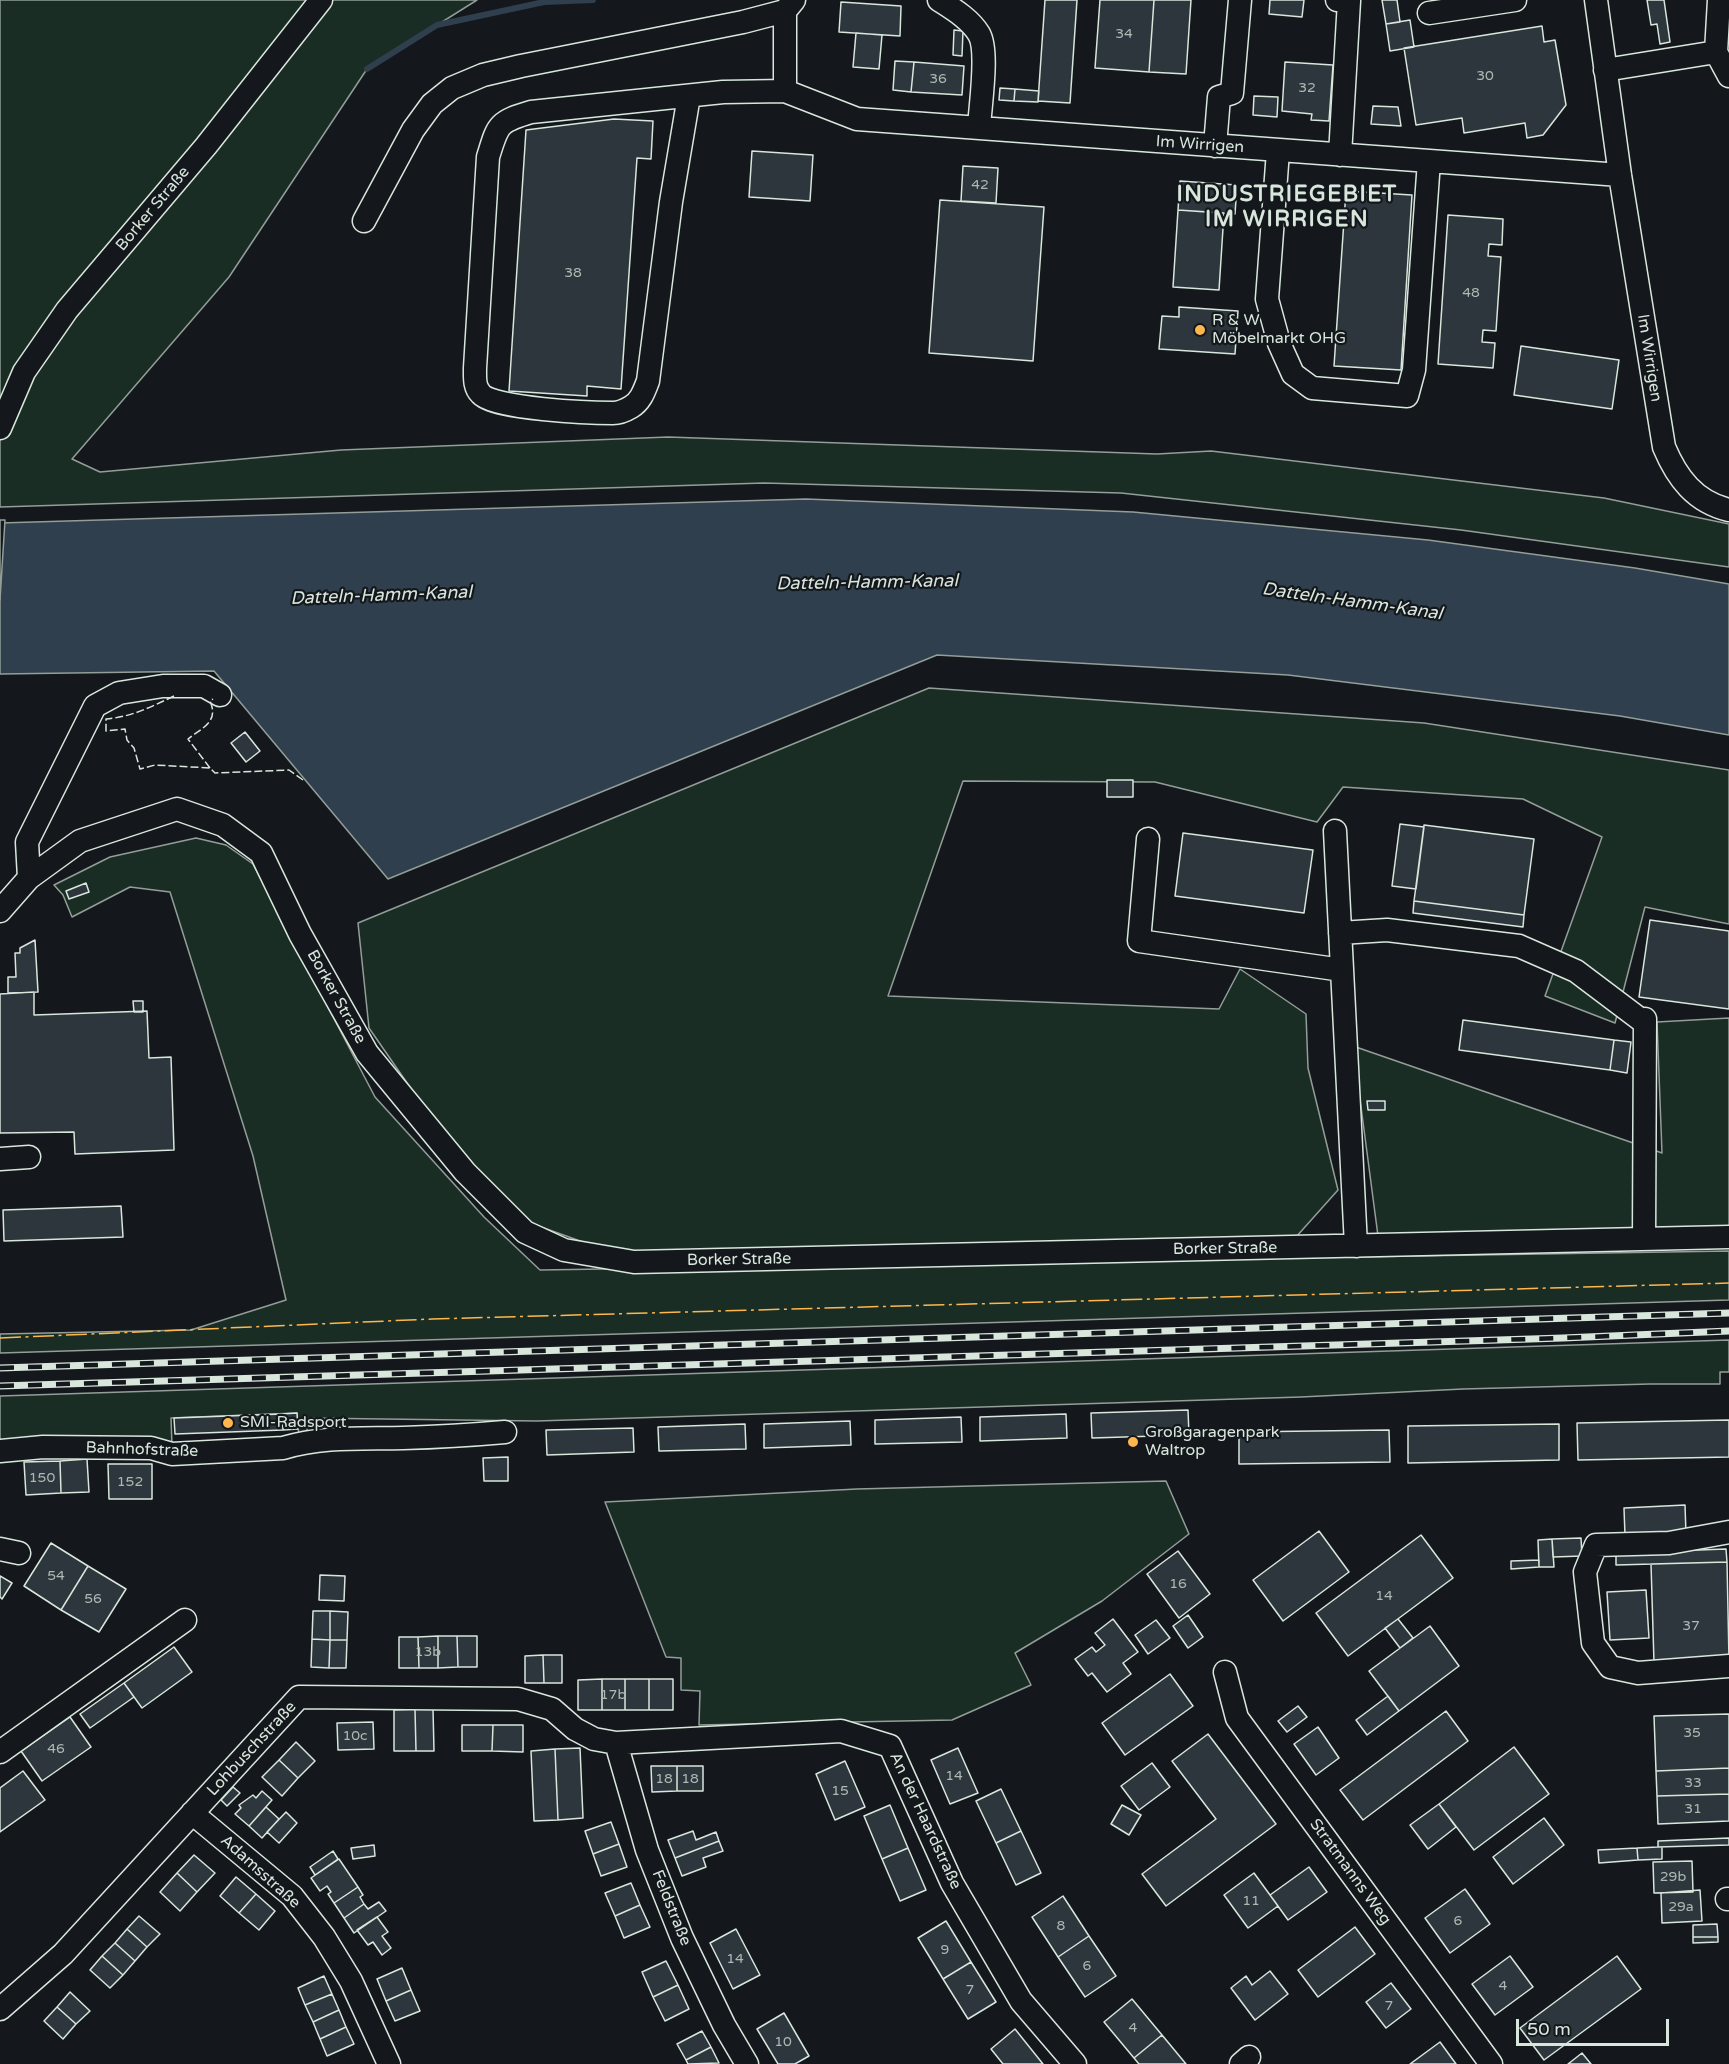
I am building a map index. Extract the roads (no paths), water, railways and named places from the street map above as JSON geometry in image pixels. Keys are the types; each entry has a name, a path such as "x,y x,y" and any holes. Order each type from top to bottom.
{"street":[{"name":"Borker Straße","path":"0,428 24,372 67,310 206,146 321,0"},
{"path":"939,0 963,16 979,34 984,49 979,128"},
{"path":"1215,146 1219,97 1232,93 1240,0"},
{"path":"1337,0 1349,1 1340,155"},
{"path":"1429,12 1515,0"},
{"name":"Im Wirrigen","path":"1596,0 1620,175 1664,447 1672,467 1690,489 1713,506 1729,510"},
{"path":"1719,0 1716,52 1729,76"},
{"path":"364,221 413,130 432,104 452,88 483,75 521,66 743,22 790,5 785,92 723,92 531,112 511,118 497,128 488,157 475,384 481,395 494,402 531,408 616,413 630,408 641,398 648,381 671,202 689,96"},
{"path":"1605,70 1716,52"},
{"name":"Im Wirrigen","path":"785,92 857,119 1620,175"},
{"path":"1278,151 1267,299 1279,343 1293,374 1311,388 1407,396 1414,370 1429,161"},
{"path":"29,878 27,842 95,706 119,693 163,686 204,686 220,694"},
{"name":"Borker Straße","path":"0,911 29,878 80,841 177,809 223,825 261,853 300,934 367,1053 465,1172 525,1232 564,1250 634,1262 1729,1237"},
{"path":"1335,831 1356,1246"},
{"path":"1148,839 1139,941 1342,970"},
{"path":"1340,933 1387,930 1519,946 1576,971 1645,1021 1644,1239"},
{"path":"0,1159 29,1157"},
{"name":"Bahnhofstraße","path":"0,1451 43,1447 151,1448 172,1454 283,1448 301,1442 327,1439 466,1436 505,1432"},
{"path":"1729,1532 1669,1543 1596,1545 1585,1572 1593,1643 1610,1667 1638,1673 1729,1666"},
{"path":"0,1752 185,1620"},
{"name":"Stratmanns Weg","path":"1225,1672 1237,1718 1491,2064"},
{"name":"Lohbuschstraße","path":"0,2008 63,1954 299,1697 519,1699 552,1709 575,1730 594,1739 616,1743"},
{"name":"An der Haardstraße","path":"616,1743 841,1731 890,1746 952,1883 1022,2001 1075,2064"},
{"name":"Feldstraße","path":"616,1743 647,1850 682,1938 723,2025 747,2064"},
{"name":"Adamsstraße","path":"192,1812 292,1896 324,1937 351,1981 389,2064"}],"water":[{"name":"Datteln-Hamm-Kanal","path":"806,499 1133,512 1428,540 1635,568 1729,584 1729,735 1620,716 1288,675 937,655 388,879 214,671 0,674 0,523"}],"waterway":[{"path":"367,69 437,25 544,2 593,0"}],"railway":[{"path":"0,1368 1729,1313"},
{"path":"0,1386 1729,1331"}],"place":[{"name":"R & W Möbelmarkt OHG","path":"1200,330"},
{"name":"SMI-Radsport","path":"228,1423"},
{"name":"Großgaragenpark Waltrop","path":"1133,1442"}],"district":[{"name":"INDUSTRIEGEBIET IM WIRRIGEN","path":"1287,208"}]}
